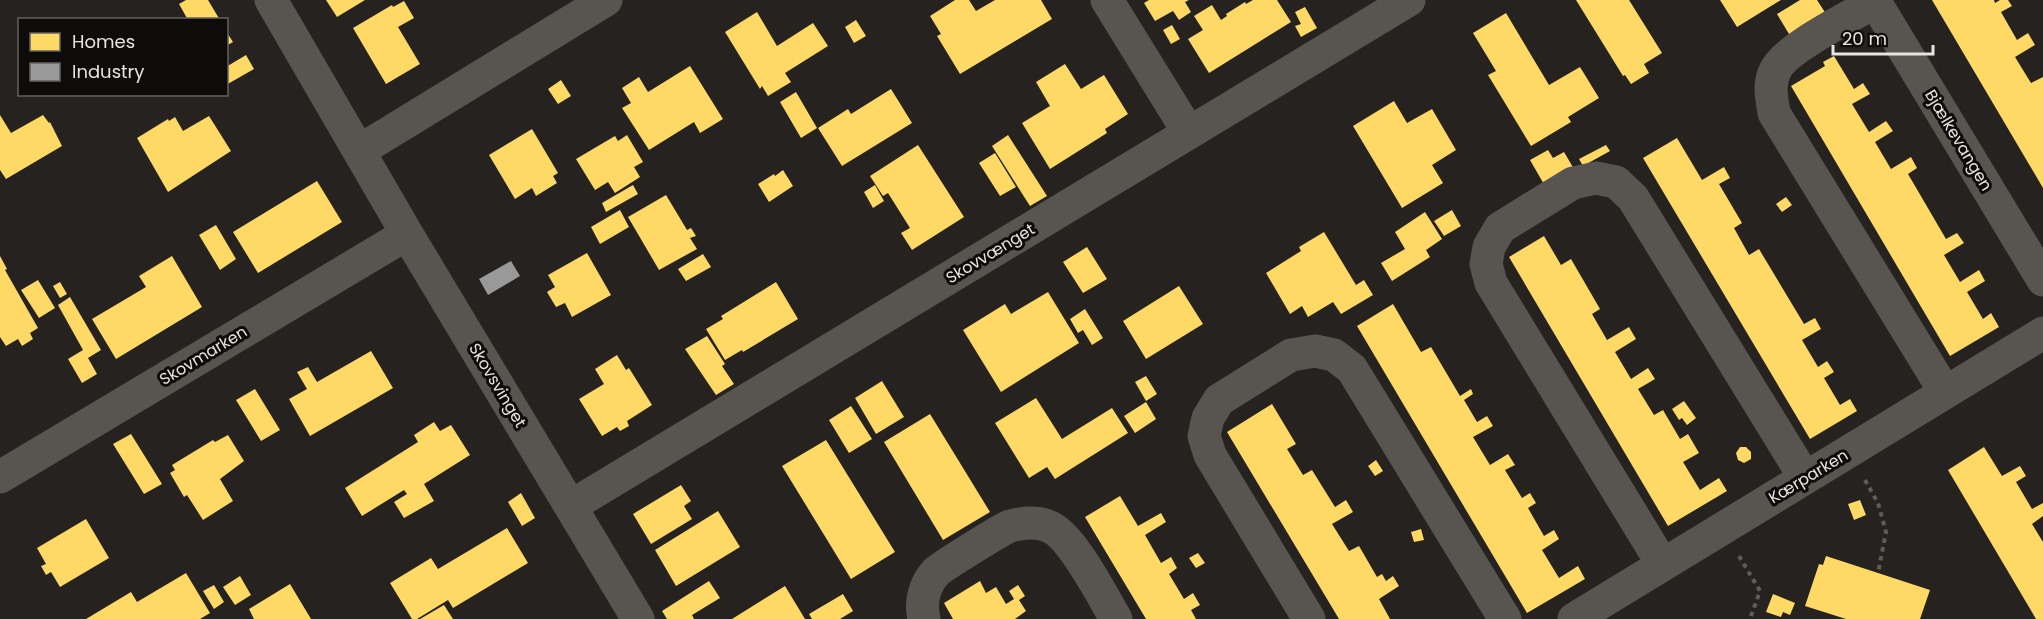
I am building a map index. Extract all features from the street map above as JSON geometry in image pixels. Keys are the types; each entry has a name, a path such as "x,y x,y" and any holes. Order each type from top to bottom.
{"street":[{"name":"Skovsvinget","path":"271,0 406,234 638,619"},
{"path":"359,151 606,0"},
{"path":"1107,0 1189,133"},
{"name":"Skovvænget","path":"571,506 1409,0"},
{"path":"1875,1 1790,52 1775,70 1770,88 1774,113 1945,392"},
{"name":"Bjælkevangen","path":"1875,1 2043,280"},
{"path":"1663,565 1491,283 1486,264 1489,247 1500,228 1573,183 1596,178 1616,183 1633,198 1805,478"},
{"name":"Skovmarken","path":"0,477 406,234"},
{"name":"Kærparken","path":"1574,619 2043,333"},
{"path":"1309,619 1210,455 1204,436 1208,418 1219,400 1291,355 1315,351 1334,355 1352,369 1504,619"},
{"path":"924,619 922,608 925,590 936,572 1008,527 1032,523 1051,527 1069,542 1116,619"}],"path":[{"path":"1848,451 1878,503 1886,532 1878,573"},
{"path":"1722,529 1760,591 1750,619"}],"building: Homes":[{"path":"186,0 208,0 219,18 187,18 179,4"},
{"path":"326,0 365,0 337,17"},
{"path":"955,0 969,0 976,11 995,0 1041,0 1052,19 960,74 937,36 941,34 930,16"},
{"path":"1149,0 1189,0 1185,2 1191,12 1179,20 1173,11 1155,21 1144,3"},
{"path":"1253,0 1277,0 1291,22 1209,73 1188,39 1203,30 1194,16 1212,5 1221,20 1245,2 1246,4"},
{"path":"1576,0 1629,0 1662,53 1644,64 1649,73 1631,84 1625,75 1623,76"},
{"path":"1720,0 1781,0 1737,27"},
{"path":"1800,0 1817,0 1828,17 1792,39 1777,14"},
{"path":"1932,0 1994,0 1995,3 2008,0 2012,6 2001,12 2017,40 2028,33 2035,45 2015,57 2031,83 2043,77 2043,188"},
{"path":"404,1 414,18 398,27 420,64 386,84 353,28 392,5 393,7"},
{"path":"1305,7 1317,28 1301,37 1295,26 1301,24 1295,12"},
{"path":"757,12 777,46 813,23 828,46 785,73 791,82 768,96 762,86 760,89 725,32"},
{"path":"1506,13 1549,85 1580,67 1599,98 1568,117 1571,122 1531,146 1488,75 1496,71 1473,33"},
{"path":"856,20 866,36 854,43 845,27"},
{"path":"1172,25 1180,39 1171,44 1163,30"},
{"path":"228,34 233,42 228,45"},
{"path":"246,55 254,69 228,84 228,66"},
{"path":"1834,56 1854,89 1863,83 1870,94 1852,104 1869,132 1886,121 1893,131 1875,142 1891,169 1911,157 1917,168 1908,174 1946,239 1957,233 1964,243 1944,255 1960,282 1979,270 1985,281 1967,292 1983,319 1991,313 1999,327 1950,356 1791,86 1825,66 1823,62"},
{"path":"1065,64 1081,89 1104,75 1128,114 1105,129 1107,133 1050,169 1022,123 1050,106 1036,82"},
{"path":"690,66 723,119 700,133 694,122 649,150 622,108 631,103 622,88 639,77 648,92"},
{"path":"561,80 571,96 558,104 548,89"},
{"path":"891,89 912,123 842,166 818,128 848,109 851,114"},
{"path":"796,92 817,128 801,138 780,102"},
{"path":"1394,101 1407,123 1432,109 1456,150 1432,165 1443,183 1402,208 1353,126"},
{"path":"0,115 11,133 43,115 50,122 62,146 6,179 0,170"},
{"path":"209,116 231,151 168,192 137,138 168,119 169,121 175,117 183,131"},
{"path":"532,129 558,173 553,176 557,183 536,196 532,188 515,199 489,155"},
{"path":"627,135 643,162 634,167 640,177 615,193 608,182 595,190 576,159 615,136 618,141"},
{"path":"1008,135 1047,196 1030,206 992,146"},
{"path":"1677,138 1702,180 1724,167 1730,178 1719,184 1742,223 1734,228 1749,255 1759,249 1804,324 1815,318 1821,329 1802,340 1818,367 1827,361 1834,372 1824,378 1840,405 1850,399 1857,411 1810,439 1643,158"},
{"path":"918,145 964,217 912,250 901,233 910,228 888,193 883,196 870,176"},
{"path":"1606,145 1610,151 1583,166 1579,159"},
{"path":"1548,150 1553,158 1564,152 1574,169 1545,186 1530,160"},
{"path":"995,153 1016,187 1000,196 979,163"},
{"path":"783,170 793,186 769,202 758,184"},
{"path":"317,181 342,222 258,273 233,232"},
{"path":"633,185 638,194 606,212 602,203"},
{"path":"875,185 884,201 873,208 864,192"},
{"path":"666,195 687,230 691,228 696,236 690,238 697,249 659,270 628,217"},
{"path":"1786,197 1792,205 1782,212 1776,204"},
{"path":"620,210 629,227 600,244 591,227"},
{"path":"1452,210 1461,226 1444,236 1434,221"},
{"path":"1425,212 1442,239 1426,250 1430,257 1392,281 1381,263 1405,249 1395,232"},
{"path":"216,225 236,259 220,270 199,235"},
{"path":"1324,232 1356,285 1364,280 1373,295 1341,314 1333,302 1308,317 1302,306 1290,314 1266,273 1301,251 1299,247"},
{"path":"1544,236 1561,265 1571,259 1600,309 1592,314 1607,340 1629,327 1636,339 1615,352 1631,379 1648,368 1655,379 1638,389 1654,415 1663,410 1680,439 1688,434 1699,453 1683,462 1700,490 1719,478 1727,491 1668,526 1509,257"},
{"path":"1087,247 1107,279 1083,293 1063,262"},
{"path":"587,253 611,295 572,317 565,303 556,307 547,292 555,287 548,275"},
{"path":"703,254 711,267 686,281 678,269"},
{"path":"0,256 7,269 5,270 38,328 30,333 33,339 22,346 18,339 6,346 0,337"},
{"path":"172,256 202,307 116,359 92,319 146,287 139,276"},
{"path":"38,280 55,308 39,318 21,290"},
{"path":"60,282 67,294 60,298 53,286"},
{"path":"776,282 798,319 743,352 742,350 725,360 706,329 723,319 721,316"},
{"path":"1179,286 1203,324 1146,359 1123,321"},
{"path":"1048,292 1079,343 1001,392 963,330 1005,304 1011,314"},
{"path":"70,297 101,350 88,358 97,374 82,383 68,359 83,350 58,305"},
{"path":"1393,304 1421,352 1431,347 1460,396 1471,389 1473,394 1464,400 1477,422 1487,416 1493,426 1473,437 1490,465 1508,454 1515,465 1505,470 1522,498 1530,493 1536,503 1528,508 1544,536 1554,530 1559,539 1542,550 1559,578 1578,566 1585,579 1527,613 1357,326"},
{"path":"1085,309 1103,338 1092,345 1083,330 1078,333 1070,319"},
{"path":"707,336 725,364 722,366 734,384 716,395 685,349"},
{"path":"371,351 393,388 310,436 289,399 307,389 297,372 308,367 317,382"},
{"path":"617,355 626,370 629,368 652,405 627,421 629,426 620,431 617,427 602,436 579,399 604,384 595,369"},
{"path":"1146,376 1157,394 1146,401 1135,382"},
{"path":"882,381 904,417 876,434 855,398"},
{"path":"255,389 280,430 261,441 236,400"},
{"path":"1036,398 1062,439 1112,408 1128,433 1055,479 1047,467 1029,478 995,423"},
{"path":"1684,401 1696,418 1687,425 1682,418 1679,420 1672,409"},
{"path":"1146,402 1156,419 1135,433 1124,416"},
{"path":"1272,404 1296,444 1287,449 1303,475 1312,470 1335,507 1346,500 1353,512 1332,524 1349,551 1359,546 1377,577 1382,574 1386,581 1393,576 1399,586 1379,599 1390,619 1339,619 1227,432"},
{"path":"851,406 872,439 849,453 829,420"},
{"path":"930,414 990,512 943,540 884,442"},
{"path":"434,422 440,431 451,425 470,455 424,484 434,501 404,518 394,502 407,494 404,490 362,516 345,488 418,442 414,435"},
{"path":"131,434 162,484 144,494 113,444"},
{"path":"228,435 244,461 220,479 233,501 203,520 187,495 184,497 170,473 175,470 172,465 213,440 215,442"},
{"path":"826,440 895,552 851,579 782,466"},
{"path":"1740,447 1746,447 1751,452 1751,459 1744,463 1738,460 1736,453"},
{"path":"1984,447 2002,476 2020,466 2026,476 2016,482 2032,509 2043,503 2043,516 2032,524 2043,542 2043,619 2036,619 1948,470"},
{"path":"1376,460 1383,471 1375,476 1368,466"},
{"path":"681,485 691,501 684,506 692,519 651,544 633,514"},
{"path":"521,493 535,518 522,526 508,502"},
{"path":"1120,496 1138,526 1161,513 1166,522 1145,535 1161,563 1171,557 1177,568 1169,574 1184,599 1193,593 1200,605 1191,610 1196,619 1146,619 1085,517"},
{"path":"1860,500 1866,515 1854,520 1848,504"},
{"path":"718,511 740,547 676,586 655,550"},
{"path":"86,519 109,558 60,587 51,572 46,575 41,566 46,564 37,548"},
{"path":"507,528 528,563 453,608 448,600 417,619 412,619 390,583 431,558 438,569"},
{"path":"1421,529 1424,540 1414,542 1411,532"},
{"path":"1198,553 1205,563 1196,568 1189,558"},
{"path":"1826,556 1930,590 1920,619 1846,619 1805,606 1819,564 1823,565"},
{"path":"186,573 210,613 200,619 86,619 131,592 137,602"},
{"path":"240,576 251,595 235,605 223,587"},
{"path":"709,581 720,598 692,615 694,619 667,619 662,611"},
{"path":"980,581 986,593 996,587 1006,604 1014,599 1009,591 1018,585 1025,596 1019,600 1026,611 1015,619 953,619 944,603"},
{"path":"290,584 311,619 254,619 249,609"},
{"path":"214,585 224,602 214,609 203,591"},
{"path":"785,586 805,619 732,619"},
{"path":"843,594 853,611 840,619 812,619 809,614"},
{"path":"1773,594 1795,603 1790,615 1783,612 1781,617 1766,612"},
{"path":"444,605 453,619 420,619"}],"building: Industry":[{"path":"511,261 520,276 488,295 479,279"}]}
